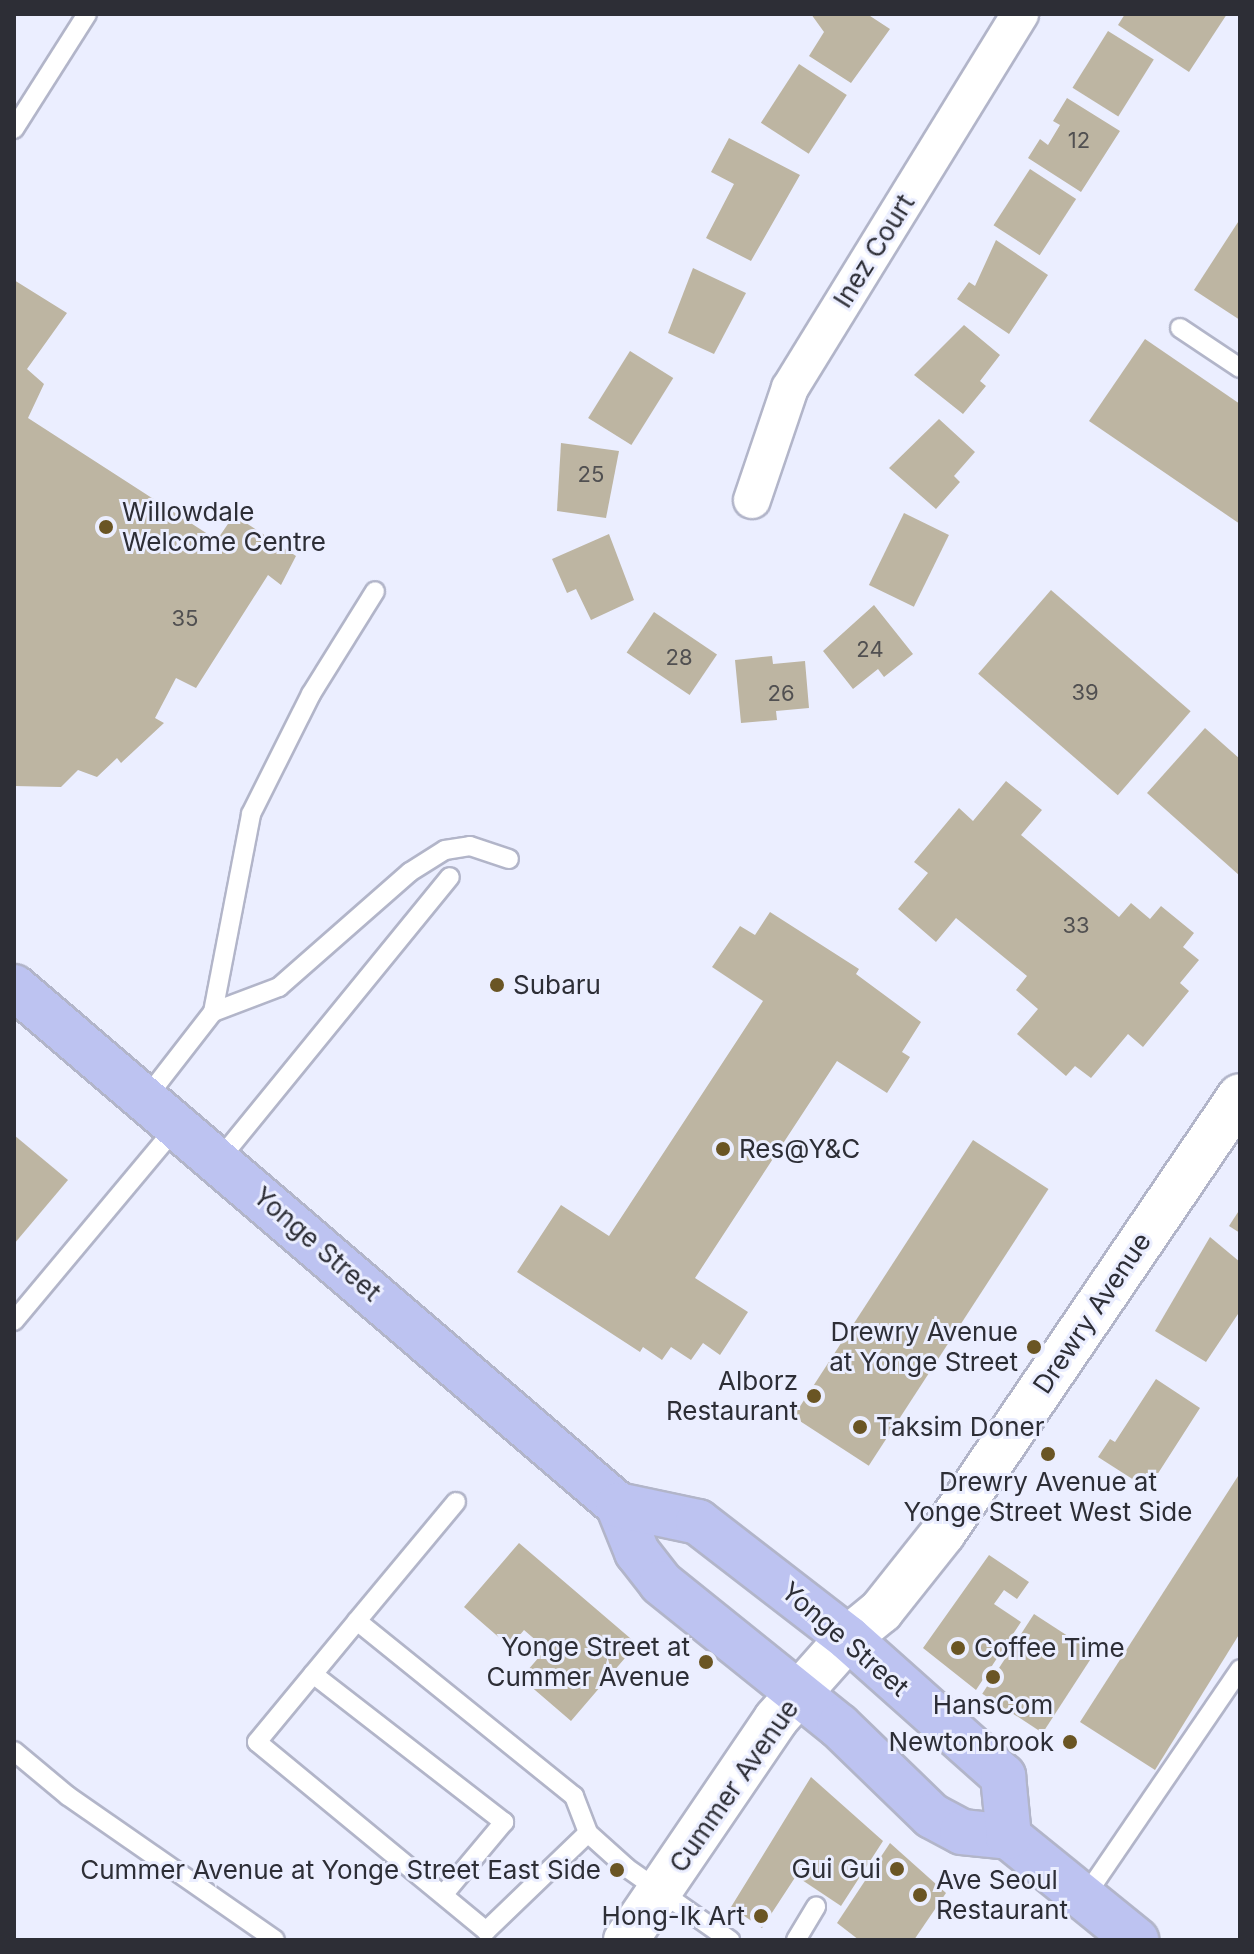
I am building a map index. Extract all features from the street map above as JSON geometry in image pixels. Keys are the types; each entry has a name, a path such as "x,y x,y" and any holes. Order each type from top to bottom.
{"main road":[{"name":"Yonge Street","path":"14,987 163,1111 618,1505 637,1552 661,1583 799,1694 932,1816 962,1832 1009,1837 1003,1776 848,1638 698,1522 618,1505"},
{"path":"1009,1837 1111,1926"}],"street":[{"name":"Inez Court","path":"752,500 790,388 1020,14"},
{"name":"Drewry Avenue","path":"848,1638 881,1611 943,1533 1240,1096"},
{"name":"Cummer Avenue","path":"626,1940 776,1719 848,1638"}],"lane":[{"path":"14,129 87,14"},
{"path":"1180,328 1240,368"},
{"path":"14,1321 163,1111 213,1012 251,814 311,694 375,591"},
{"path":"213,1012 279,987 400,880 445,850 470,846 509,859"},
{"path":"219,1160 450,877"},
{"path":"456,1502 257,1742 486,1931 588,1833"},
{"path":"357,1621 574,1796 588,1833 660,1892 730,1940"},
{"path":"1111,1926 1240,1669"},
{"path":"313,1674 504,1822 443,1895"},
{"path":"14,1751 68,1796 275,1940"},
{"path":"796,1940 816,1907"}],"building":[{"path":"811,14 867,14 890,29 851,83 809,56 824,32"},
{"path":"1125,14 1227,14 1189,72 1118,25"},
{"path":"1108,31 1154,60 1118,116 1072,88"},
{"path":"799,64 847,95 809,154 761,123"},
{"path":"1067,98 1120,131 1081,192 1028,158 1040,139 1048,145 1060,125 1053,121"},
{"path":"729,138 800,175 751,261 706,238 734,184 711,172"},
{"path":"1030,169 1076,199 1040,255 994,225"},
{"path":"1240,219 1240,320 1194,290"},
{"path":"996,240 1048,275 1009,334 957,299 969,282 975,286"},
{"path":"693,268 746,293 714,354 668,333"},
{"name":"Willowdale Welcome Centre","path":"14,280 67,313 27,369 44,384 28,418 217,540 234,515 296,556 281,585 268,575 196,688 176,678 155,718 164,723 121,763 117,758 97,777 78,770 61,787 14,786"},
{"path":"964,325 1000,355 980,381 986,386 963,414 914,375"},
{"path":"1145,339 1240,404 1240,524 1089,421"},
{"path":"630,351 673,378 631,445 588,418"},
{"path":"939,419 975,452 954,476 960,482 936,509 889,468"},
{"path":"561,443 619,451 606,518 557,511"},
{"path":"904,513 949,535 914,607 869,585"},
{"path":"609,534 634,600 591,620 576,589 567,593 552,559"},
{"path":"1051,590 1191,711 1118,795 978,674"},
{"path":"874,605 913,654 884,677 878,669 853,689 823,651"},
{"path":"654,612 717,654 690,695 627,653"},
{"path":"772,656 773,664 805,661 809,708 776,711 777,720 741,723 735,660"},
{"path":"1205,728 1240,759 1240,876 1147,793"},
{"path":"1006,781 1042,810 1021,835 1119,917 1131,903 1150,919 1161,906 1194,933 1183,947 1199,960 1180,983 1189,991 1143,1047 1128,1034 1091,1078 1075,1066 1066,1076 1017,1034 1038,1009 1016,990 1027,976 956,918 936,942 898,909 928,873 914,862 959,808 973,821"},
{"name":"Res@Y&C","path":"770,912 859,969 856,974 921,1022 902,1052 910,1057 887,1093 837,1061 695,1278 748,1312 720,1355 703,1343 691,1360 671,1347 662,1360 643,1347 640,1352 517,1272 561,1205 609,1236 763,1001 712,967 740,926 755,935"},
{"path":"14,1135 68,1180 14,1244"},
{"path":"973,1140 1048,1189 869,1466 793,1417"},
{"path":"1240,1209 1240,1233 1229,1226"},
{"path":"1210,1237 1240,1262 1240,1311 1206,1362 1155,1331"},
{"path":"1156,1379 1200,1408 1148,1489 1098,1457 1110,1439 1115,1442"},
{"path":"1240,1473 1240,1633 1155,1770 1080,1722"},
{"path":"519,1543 637,1644 571,1721 521,1678 546,1649 524,1630 510,1647 464,1607"},
{"path":"989,1555 1029,1582 1017,1599 1004,1590 994,1604 1021,1622 976,1690 923,1648"},
{"path":"1034,1614 1094,1653 1043,1733 982,1694"},
{"path":"811,1777 883,1841 841,1906 796,1876 762,1928 731,1907"},
{"path":"890,1843 946,1893 914,1940 859,1940 837,1923"}],"place":[{"name":"Willowdale Welcome Centre","path":"106,527"},
{"name":"Subaru","path":"497,985"},
{"name":"Res@Y&C","path":"723,1149"},
{"name":"Drewry Avenue at Yonge Street","path":"1034,1347"},
{"name":"Alborz Restaurant","path":"814,1396"},
{"name":"Taksim Doner","path":"860,1427"},
{"name":"Drewry Avenue at Yonge Street West Side","path":"1048,1454"},
{"name":"Coffee Time","path":"958,1648"},
{"name":"Yonge Street at Cummer Avenue","path":"706,1662"},
{"name":"HansCom","path":"993,1677"},
{"name":"Newtonbrook","path":"1070,1742"},
{"name":"Gui Gui","path":"897,1869"},
{"name":"Cummer Avenue at Yonge Street East Side","path":"617,1870"},
{"name":"Ave Seoul Restaurant","path":"920,1895"},
{"name":"Hong-Ik Art","path":"761,1916"}]}
